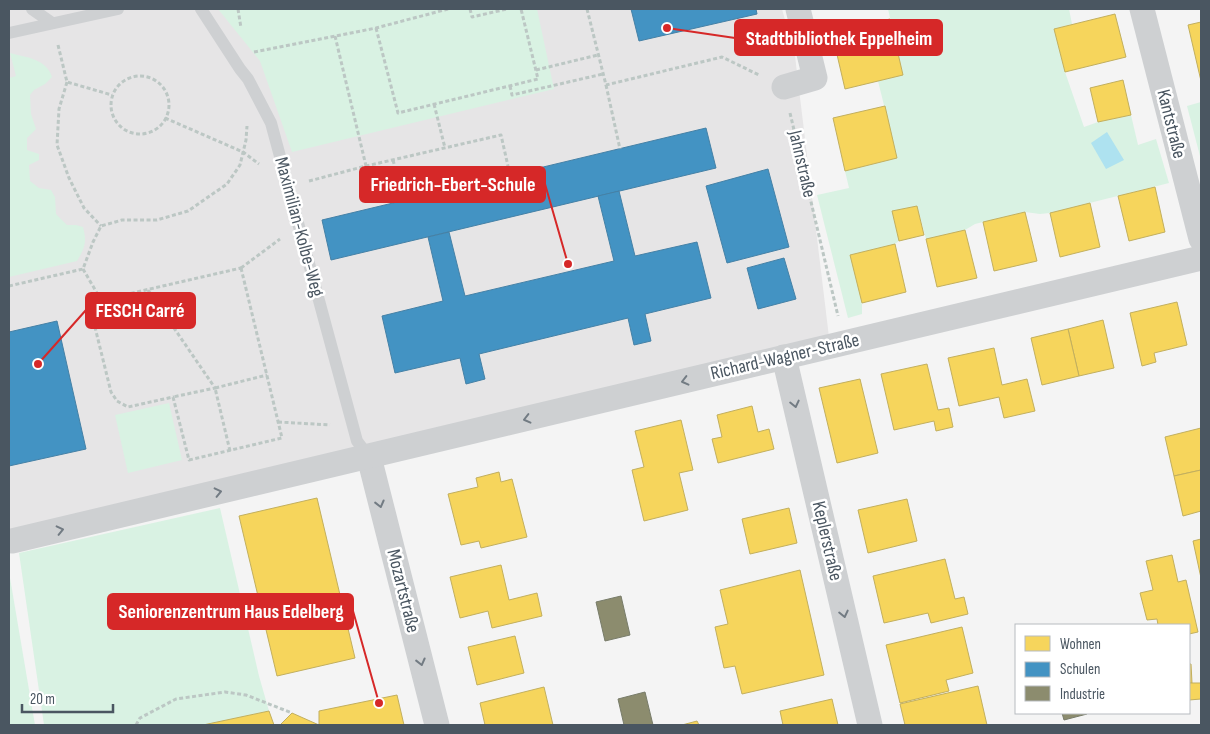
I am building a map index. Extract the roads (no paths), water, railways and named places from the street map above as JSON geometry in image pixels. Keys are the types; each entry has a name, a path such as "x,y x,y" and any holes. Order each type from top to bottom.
{"street":[{"path":"784,87 815,78 798,9"},
{"name":"Kantstraße","path":"1142,9 1201,239"},
{"name":"Richard-Wagner-Straße","path":"11,541 1201,258"},
{"name":"Keplerstraße","path":"784,357 870,725"},
{"name":"Mozartstraße","path":"369,457 437,725"}],"lane":[{"path":"32,9 52,23"},
{"path":"51,9 52,23"},
{"path":"9,33 118,9"},
{"name":"Maximilian-Kolbe-Weg","path":"201,9 248,79 271,123 353,427 357,440 369,457"}],"water":[{"path":"1107,132 1124,160 1106,169 1091,143"}],"place":[{"name":"Stadtbibliothek Eppelheim","path":"667,28"},
{"name":"Friedrich-Ebert-Schule","path":"568,264"},
{"name":"FESCH Carré","path":"38,364"},
{"name":"Seniorenzentrum Haus Edelberg","path":"379,703"}]}
